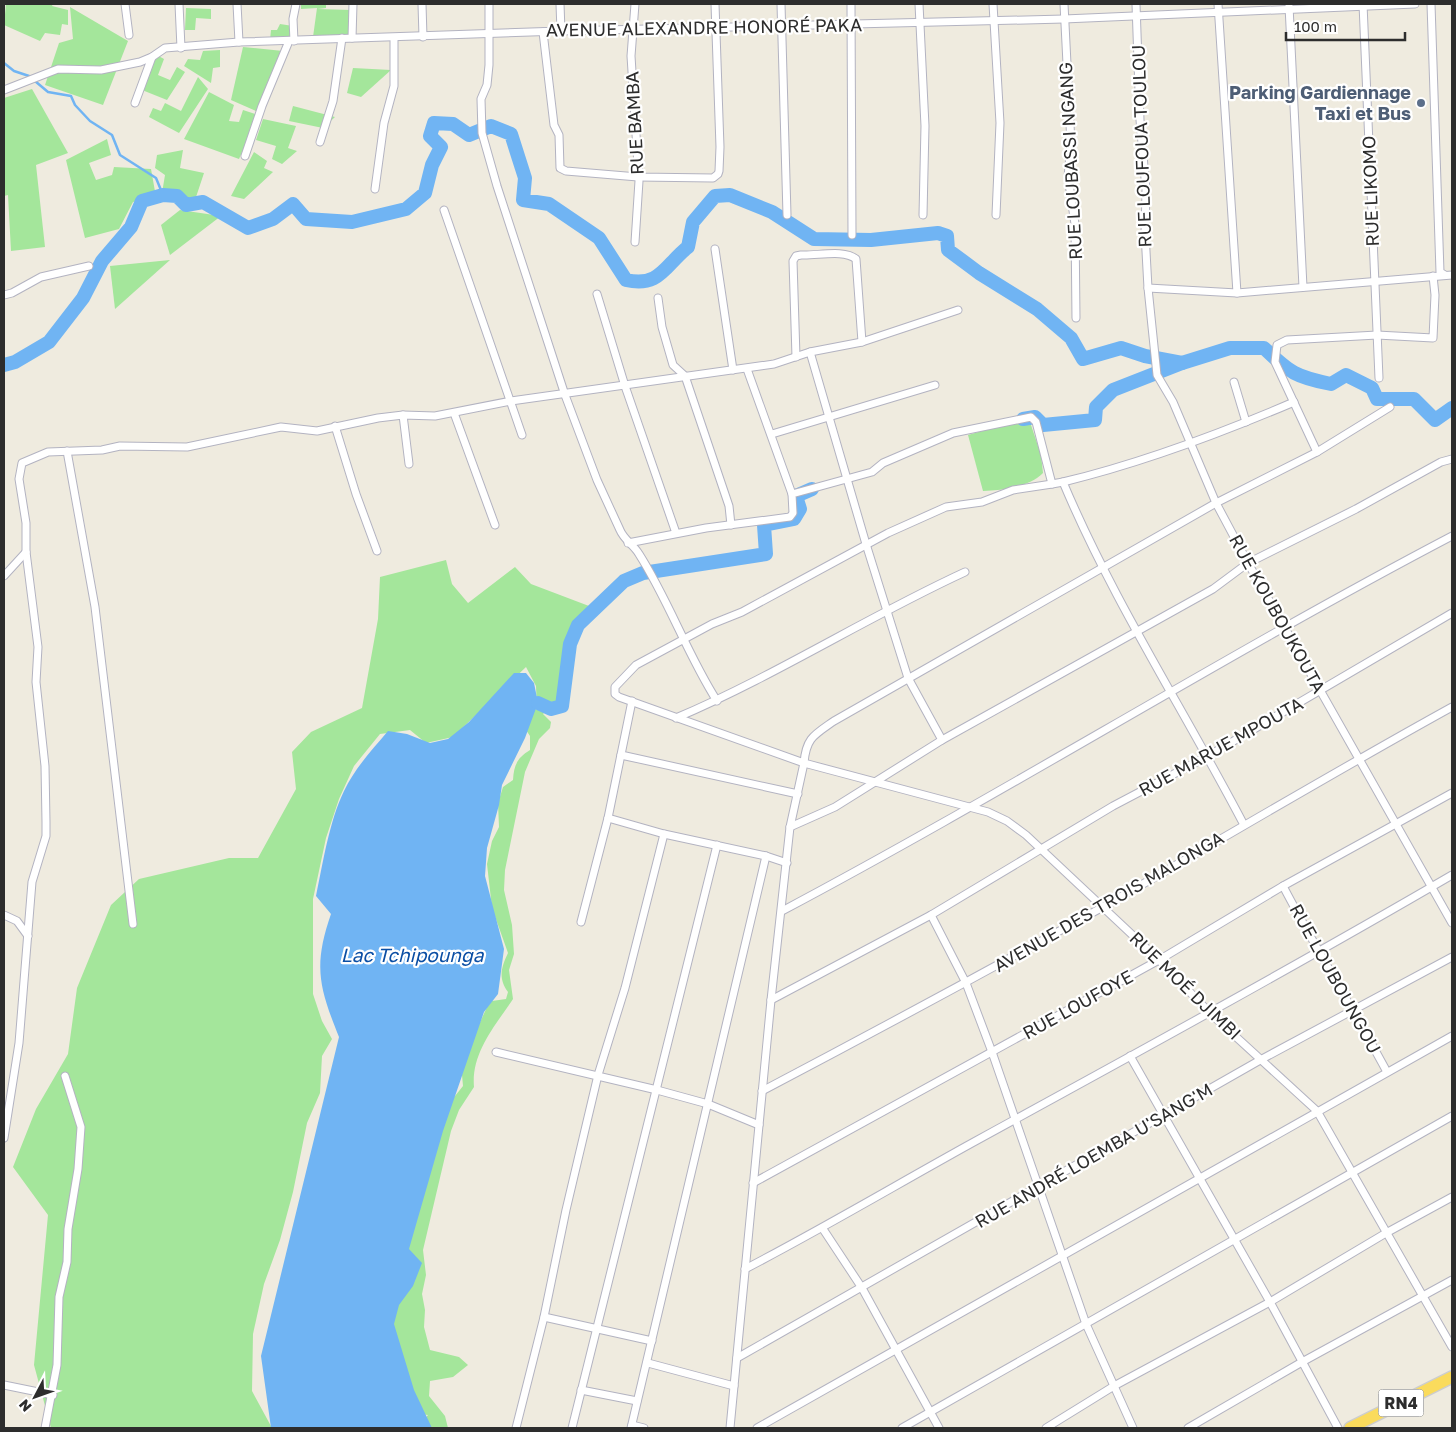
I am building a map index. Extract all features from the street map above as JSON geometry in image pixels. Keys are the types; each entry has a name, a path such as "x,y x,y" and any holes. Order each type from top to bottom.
{"highway":[{"name":"RN4","path":"1350,1428 1452,1377"}],"street":[{"path":"125,4 129,35"},
{"path":"179,4 181,48"},
{"path":"237,4 239,42"},
{"path":"246,156 262,106 291,41 296,4"},
{"path":"352,38 353,4"},
{"path":"422,4 424,37"},
{"path":"488,4 490,34 488,79 481,99 482,133 497,186 565,395 597,480 623,538 639,554 685,640 701,676 717,701"},
{"path":"560,4 561,31"},
{"name":"RUE BAMBA","path":"635,4 631,56 638,177 635,242"},
{"path":"543,32 554,125 559,135 560,168 566,171 638,177 713,178 718,174 720,126 715,4"},
{"path":"781,4 787,215"},
{"path":"851,4 852,235"},
{"path":"919,4 925,126 923,215"},
{"path":"993,4 1000,123 996,215"},
{"name":"RUE LOUBASSI NGANG","path":"1064,4 1071,144 1068,177 1075,224 1076,318"},
{"name":"RUE LOUFOUA TOULOU","path":"1136,4 1140,120 1146,190 1145,233 1148,288"},
{"path":"1218,4 1237,293"},
{"name":"AVENUE ALEXANDRE HONORÉ PAKA","path":"4,90 58,69 101,70 152,57 165,48 239,42 561,31 633,31 716,27 1064,20 1218,12 1289,6 1415,4"},
{"path":"1431,4 1440,272 1449,275"},
{"name":"RUE LIKOMO","path":"1363,5 1379,378"},
{"path":"1289,6 1303,287"},
{"path":"320,142 333,101 342,38"},
{"path":"375,189 384,123 394,86 394,38"},
{"path":"135,103 152,57"},
{"path":"444,210 522,435"},
{"path":"715,249 733,370"},
{"path":"796,357 793,261 796,256 843,254 852,255 856,259 862,342"},
{"path":"4,295 12,293 41,277 89,266"},
{"path":"1148,288 1237,293 1449,275"},
{"path":"1317,452 1275,362 1278,345 1287,340 1377,335 1433,338 1435,333 1433,276"},
{"name":"RUE KOUBOUKOUTA","path":"1148,288 1152,345 1157,375 1173,402 1188,442 1216,503 1283,629 1320,690 1452,923"},
{"path":"597,294 625,386 676,533"},
{"path":"658,298 662,327 673,365 685,376 729,506 731,525"},
{"path":"4,1138 19,1043 32,882 46,836 45,766 36,682 38,647 26,552 26,523 19,469 22,464 48,452 102,450 120,446 176,448 281,427 317,431 335,426 403,415 435,416 454,414 469,408 511,401 748,369 774,364 810,352 862,342 958,310"},
{"path":"810,352 886,612 908,678 942,740"},
{"path":"628,542 676,533 790,517 793,513 792,494 748,369"},
{"path":"1234,382 1246,422"},
{"path":"772,434 935,385"},
{"path":"685,640 712,624 742,612 866,544 946,507 982,502 1013,490 1063,482 1105,471 1246,422 1294,402"},
{"path":"730,1428 744,1269 790,827 798,794 805,750 810,738 834,721 1013,620 1103,566 1216,503 1317,452 1390,407"},
{"path":"454,414 494,525"},
{"path":"403,415 409,464"},
{"path":"792,494 872,472 883,463 953,433 1028,416 1036,422 1052,484"},
{"path":"335,426 377,551"},
{"path":"67,451 95,607 134,924"},
{"path":"790,827 835,807 942,740 1213,589 1248,563 1356,509 1441,462 1452,459"},
{"path":"1063,482 1084,530 1135,631 1208,756 1244,825"},
{"path":"782,911 880,859 966,808 1372,578 1452,536"},
{"path":"4,576 26,552"},
{"path":"676,718 717,701 965,572"},
{"name":"RUE MARUE MPOUTA","path":"771,1000 931,915 1040,849 1208,756 1452,613"},
{"name":"RUE MOÉ DJIMBI","path":"685,640 636,665 618,682 615,687 615,694 676,718 804,763 966,808 988,812 1007,821 1026,835 1159,960 1210,1013 1317,1111 1452,1347"},
{"path":"581,922 608,818 632,701"},
{"name":"AVENUE DES TROIS MALONGA","path":"762,1091 966,983 1452,706"},
{"path":"621,755 798,794"},
{"name":"RUE LOUFOYE","path":"754,1183 1159,960 1283,886 1452,793"},
{"path":"608,818 664,834 766,856 787,863"},
{"path":"516,1428 544,1317 566,1210 598,1075 625,988 664,834"},
{"path":"572,1428 717,845"},
{"path":"644,1428 632,1427 637,1401 648,1363 766,856"},
{"path":"744,1269 823,1229 1014,1120 1210,1013 1452,875"},
{"name":"RUE LOUBOUNGOU","path":"1283,886 1317,952 1353,1010 1387,1072"},
{"path":"4,915 17,921 28,936"},
{"path":"931,915 966,983 992,1052 1086,1324 1133,1428"},
{"name":"RUE ANDRÉ LOEMBA U'SANG'M","path":"737,1358 1165,1116 1262,1059 1452,957"},
{"path":"758,1428 1452,1036"},
{"path":"496,1052 598,1075 708,1104 759,1125"},
{"path":"1130,1056 1200,1178 1234,1242 1270,1302 1338,1428"},
{"path":"45,1428 53,1395 57,1364 60,1297 66,1262 68,1229 78,1169 81,1127 65,1076"},
{"path":"902,1428 1234,1242 1452,1116"},
{"path":"1046,1428 1114,1386 1270,1302 1386,1233 1452,1197"},
{"path":"823,1229 862,1288 939,1428"},
{"path":"1188,1428 1302,1362 1452,1280"},
{"path":"544,1317 652,1341"},
{"path":"648,1363 734,1386"},
{"path":"4,1385 53,1395"},
{"path":"581,1390 637,1401"}],"green space":[{"path":"6,4 53,4 52,6 68,10 68,25 62,24 60,35 45,33 40,41 4,25"},
{"path":"301,4 326,4 326,8 317,9 351,10 349,37 313,37 317,8 301,9"},
{"path":"70,7 128,41 103,105 45,85 59,43 73,39"},
{"path":"186,8 211,9 211,19 196,18 195,30 185,30"},
{"path":"280,24 293,26 291,40 270,40 271,30 277,30"},
{"path":"243,47 283,51 258,112 231,100"},
{"path":"220,50 220,67 213,68 211,83 184,66 188,59 200,60 203,51"},
{"path":"153,53 164,59 158,75 170,80 177,67 185,72 167,100 142,90"},
{"path":"353,68 391,70 361,97 347,93"},
{"path":"198,77 208,89 179,133 149,117 153,108 161,111 165,103 181,111"},
{"path":"32,89 68,153 36,165 45,247 11,251 8,195 4,196 4,98"},
{"path":"209,92 234,105 229,121 239,122 243,110 258,115 239,159 184,139"},
{"path":"293,106 335,117 323,128 289,121"},
{"path":"263,119 296,126 288,148 297,151 282,164 272,159 276,146 256,140"},
{"path":"107,139 111,155 89,163 96,180 112,175 114,167 151,169 156,197 133,202 119,229 85,238 66,160"},
{"path":"183,150 180,168 204,173 194,203 162,193 165,175 155,168 157,155"},
{"path":"254,152 267,161 264,168 273,172 244,199 231,196"},
{"path":"180,210 221,216 170,255 161,225"},
{"path":"170,260 115,309 110,266"},
{"path":"1020,420 1030,422 1041,455 1043,473 1031,482 1023,485 1007,489 983,491 968,435"},
{"path":"446,560 452,584 468,603 515,567 531,584 589,606 567,668 561,696 543,714 551,722 550,728 539,739 525,772 505,870 504,890 512,925 514,954 509,970 513,999 480,1051 474,1075 474,1087 459,1110 451,1131 423,1250 426,1275 422,1294 425,1310 424,1327 430,1350 459,1357 468,1365 453,1377 430,1381 429,1396 445,1416 448,1428 418,1426 428,1415 419,1414 391,1328 403,1250 447,1106 463,1086 461,1064 487,1007 492,1001 506,999 508,992 503,982 502,973 508,953 492,908 487,864 492,841 499,827 498,803 503,787 513,780 517,762 530,750 530,736 520,721 531,707 537,710 536,686 526,667 453,737 426,743 410,730 380,734 354,766 339,799 326,838 313,899 313,994 322,1021 332,1039 322,1056 320,1093 307,1123 293,1192 280,1240 264,1284 253,1334 252,1391 272,1428 51,1428 34,1365 48,1215 13,1167 36,1109 68,1054 77,988 111,905 139,879 229,858 258,858 296,789 292,752 311,732 362,708 378,619 380,577"}],"water":[{"name":"Lac Tchipounga","path":"514,673 526,673 534,683 538,703 525,738 502,785 499,805 487,848 485,876 504,949 498,994 484,1012 443,1131 409,1249 422,1263 413,1286 399,1305 394,1324 414,1390 432,1428 271,1428 261,1356 339,1037 323,990 320,963 325,932 331,914 316,896 334,816 353,775 388,731 407,734 430,743 448,739 469,722"}],"waterway":[{"path":"4,63 14,71 29,76 48,92 71,96 75,105 90,121 112,135 120,155 156,178 163,195"},
{"path":"4,365 15,362 49,342 83,298 102,261 131,227 142,201 163,195 177,196 186,205 203,202 248,228 273,219 293,204 306,219 352,222 406,209 425,193 432,165 441,147 430,136 434,123 453,124 469,135 491,126 511,134 525,178 523,200 549,204 599,238 626,280 647,281 661,273 688,247 693,222 715,196 730,195 772,212 814,239 871,240 938,233 947,236 948,250 979,273 1037,309 1071,338 1083,359 1121,348 1145,356 1182,363"},
{"path":"1023,419 1035,417 1043,425 1095,420 1096,407 1113,390 1182,363 1230,348 1264,348 1294,373 1331,384 1346,375 1372,388 1377,399 1414,399 1435,420 1452,408"},
{"path":"538,703 551,709 562,706 570,644 578,625 624,581 643,573 766,554 764,525 794,519 800,509 796,496 812,489"}],"place":[{"name":"Parking Gardiennage Taxi et Bus","path":"1421,103"}]}
